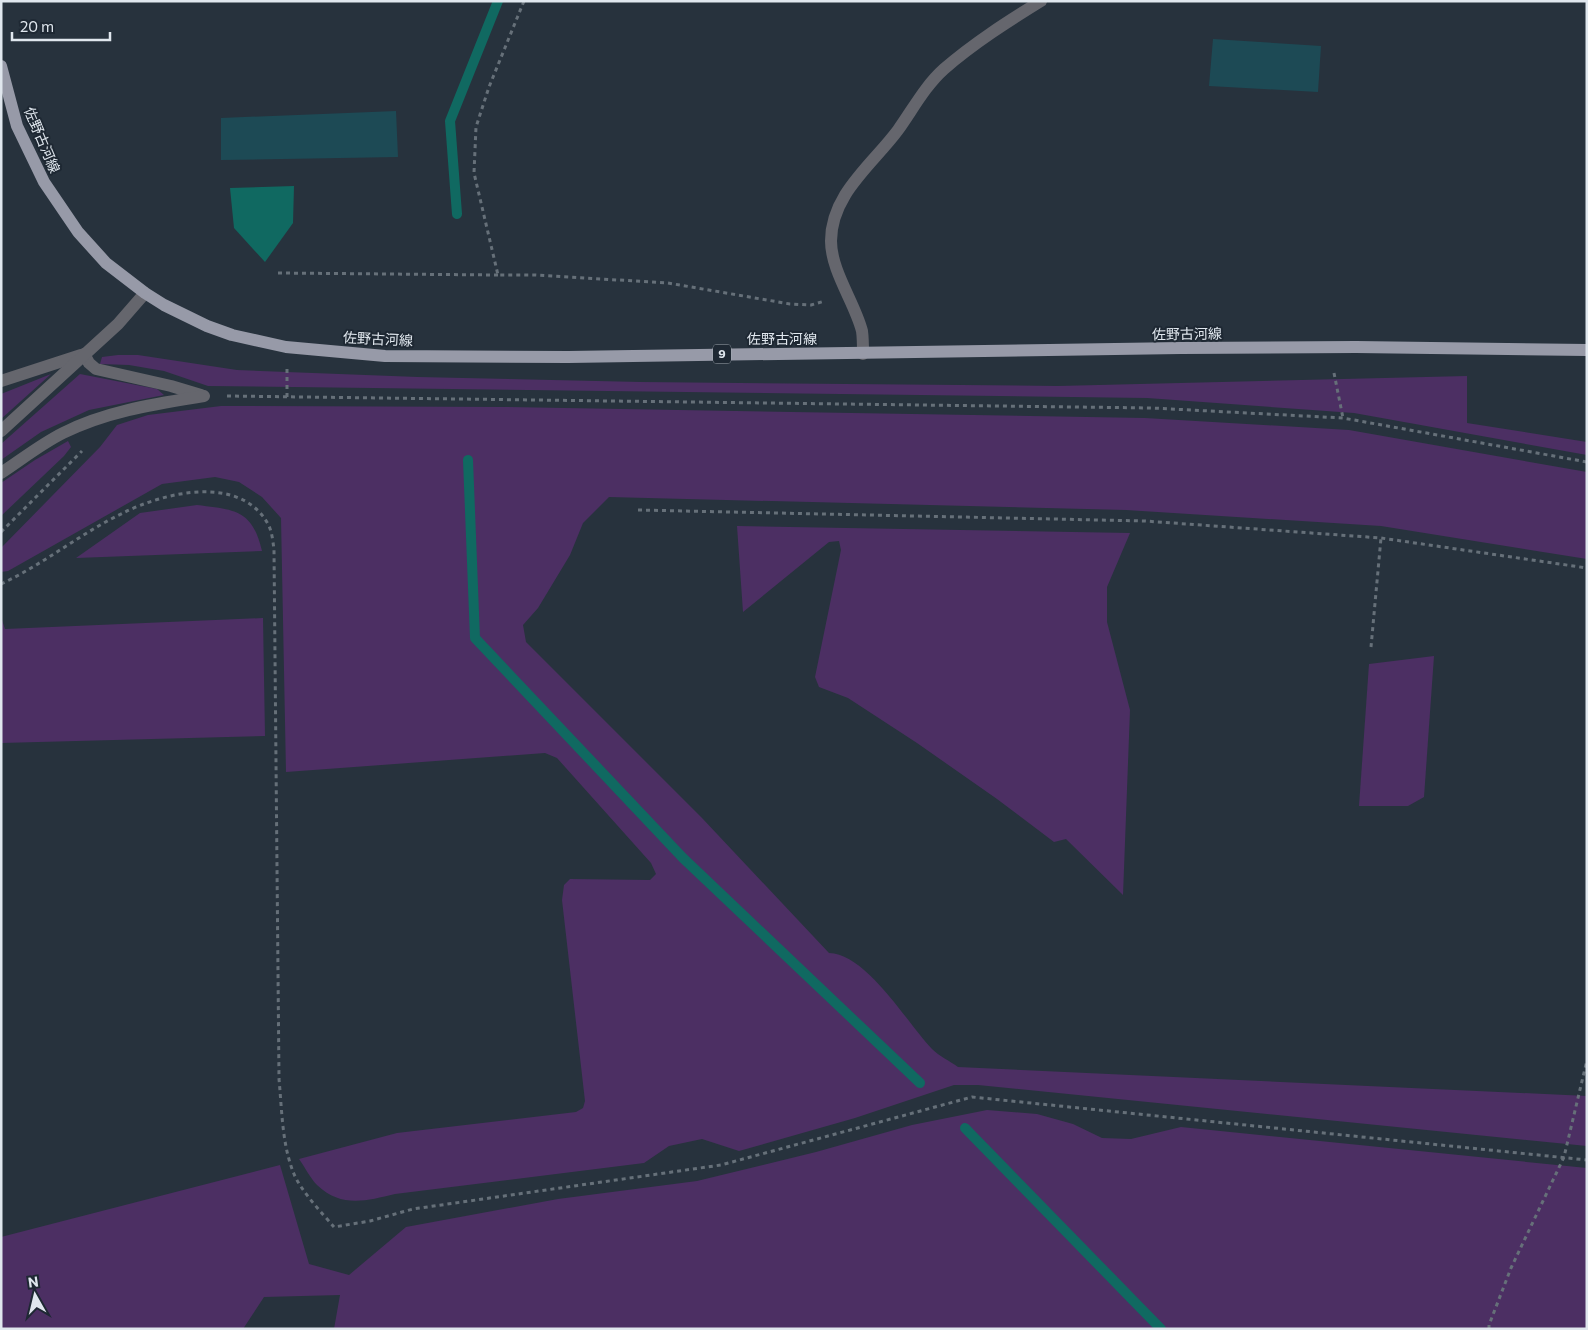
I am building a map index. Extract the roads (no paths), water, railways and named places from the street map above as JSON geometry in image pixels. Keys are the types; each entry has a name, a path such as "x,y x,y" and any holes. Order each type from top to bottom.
{"main road":[{"name":"佐野古河線","path":"1,66 3,80 17,126 44,182 78,232 106,263 164,305 207,326 232,335 286,347 385,356 568,357 1336,347 1587,350"}],"street":[{"path":"863,354 862,332 848,297 831,244 831,231 835,215 844,196 855,180 897,131 924,91 943,71 970,48 1041,1"},
{"path":"1,431 118,324 145,293"},
{"path":"1,381 84,354"},
{"path":"1,473 62,434 90,422 123,410 204,396 171,386 96,369 88,363 84,354"}],"waterway":[{"path":"457,214 450,121 498,1"},
{"path":"468,460 475,638 683,858 920,1083"},
{"path":"965,1128 1161,1329"}]}
